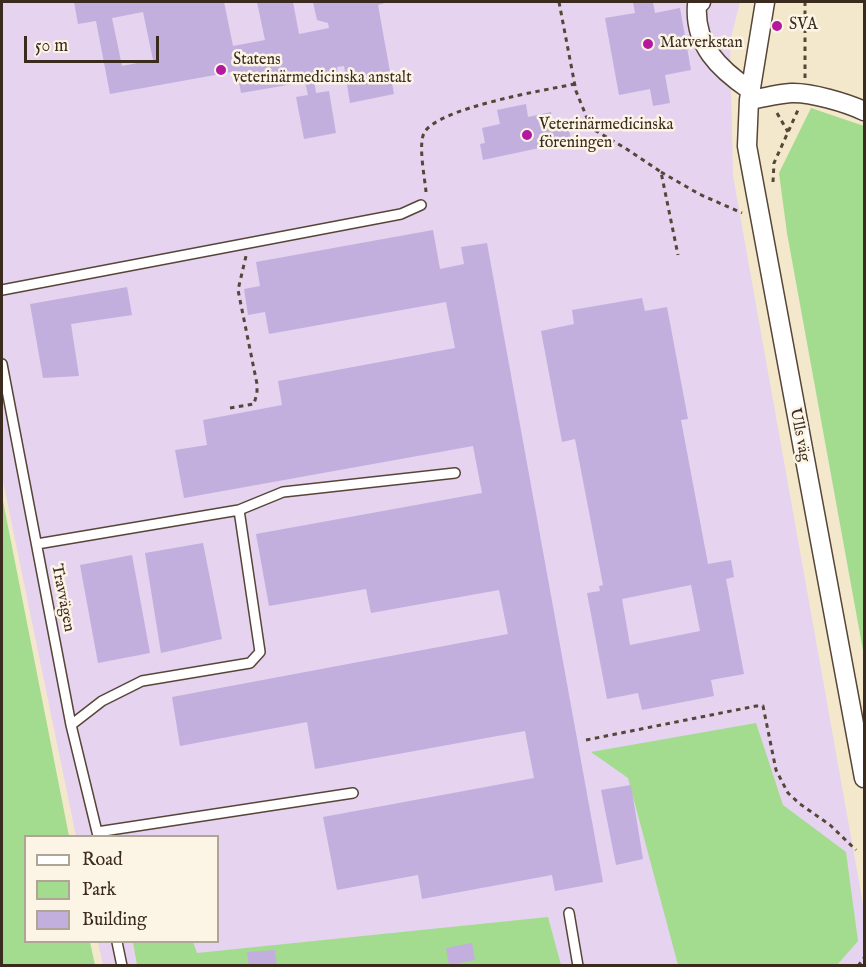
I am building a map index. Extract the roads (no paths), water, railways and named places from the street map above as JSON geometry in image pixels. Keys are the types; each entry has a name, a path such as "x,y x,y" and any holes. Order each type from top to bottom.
{"street":[{"path":"701,2 697,4 696,18 699,36 708,51 749,95 805,94 864,111"},
{"name":"Ulls väg","path":"765,2 749,95 747,146 864,778"}],"lane":[{"path":"2,290 401,214 421,205"},
{"name":"Travvägen","path":"2,364 71,724 97,834"},
{"path":"37,544 239,510 283,492 455,473"},
{"path":"71,724 102,701 142,681 250,663 260,652 239,510"},
{"path":"97,834 354,793"},
{"path":"568,913 578,966"},
{"path":"117,943 122,966"}],"place":[{"name":"SVA","path":"777,26"},
{"name":"Matverkstan","path":"648,44"},
{"name":"Statens veterinärmedicinska anstalt","path":"221,70"},
{"name":"Veterinärmedicinska föreningen","path":"527,135"}]}
